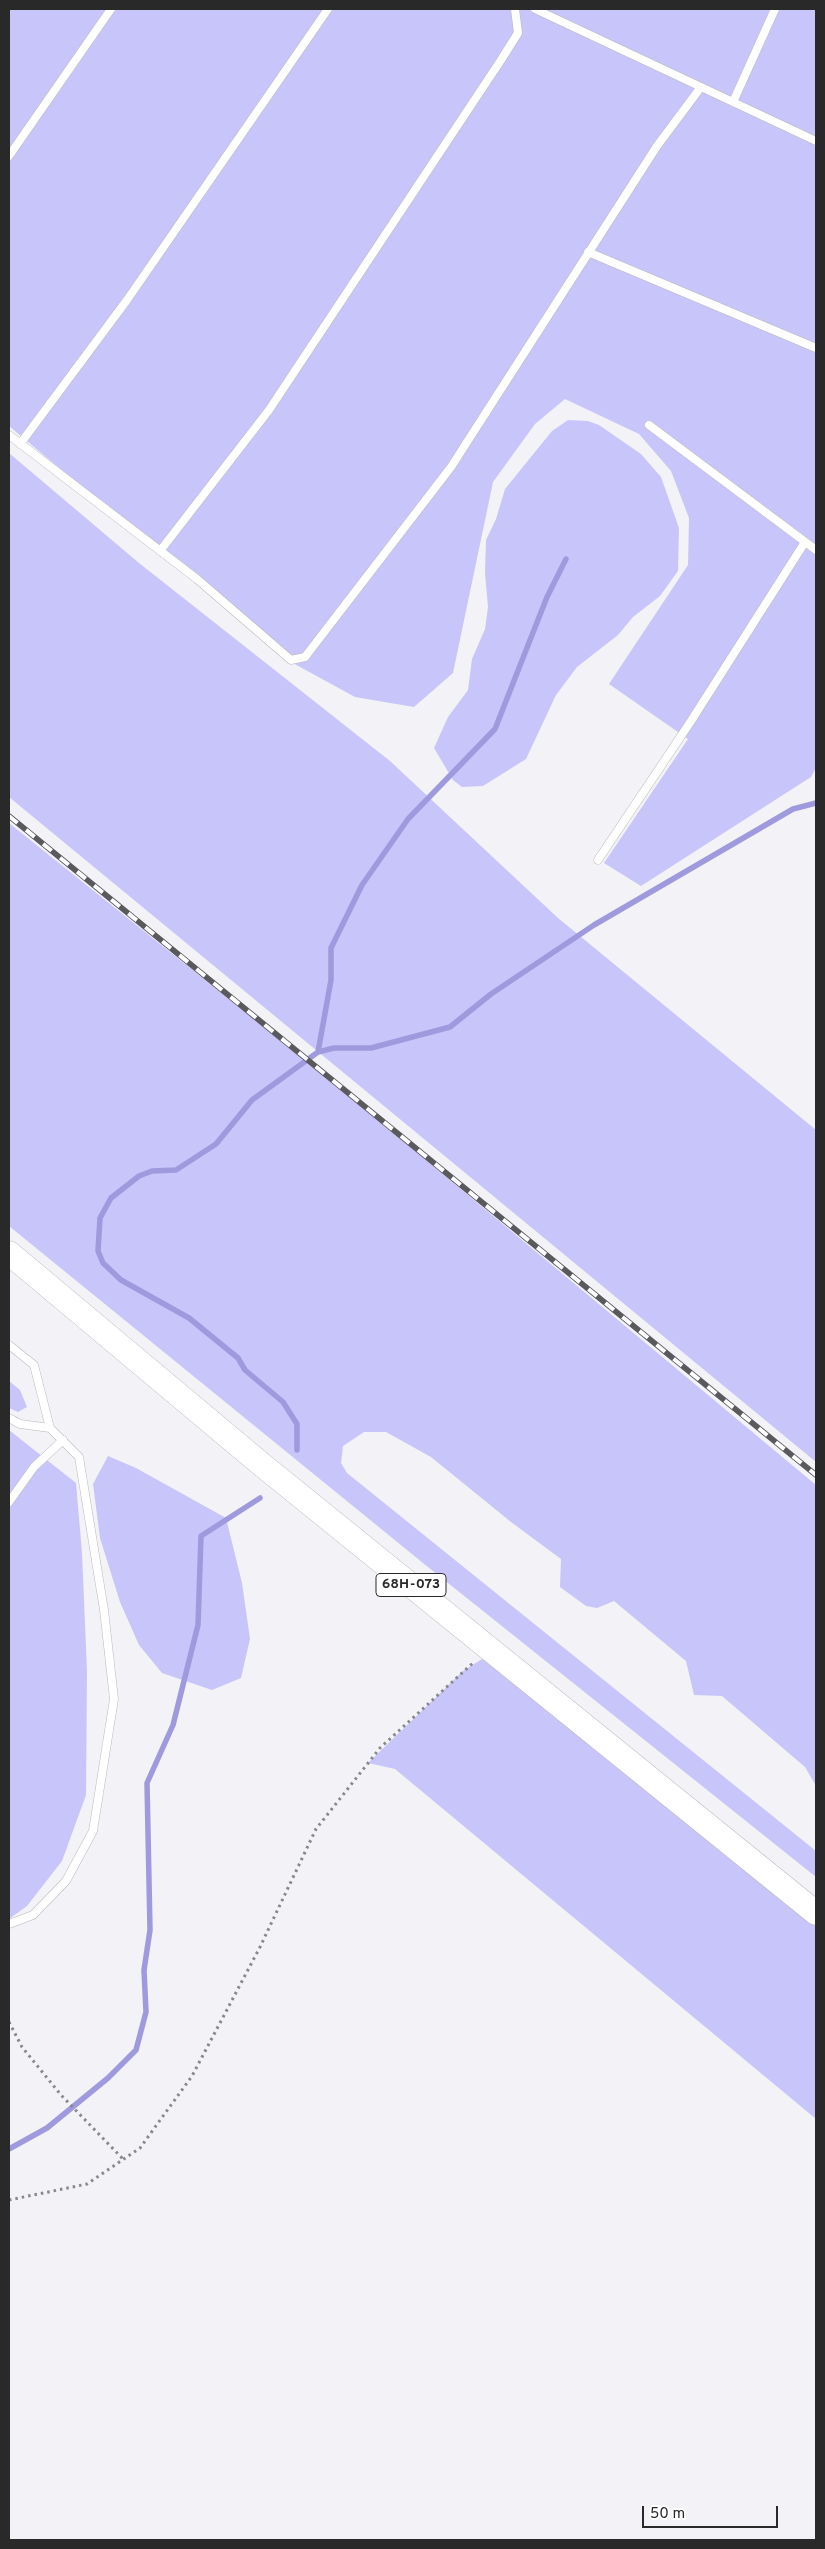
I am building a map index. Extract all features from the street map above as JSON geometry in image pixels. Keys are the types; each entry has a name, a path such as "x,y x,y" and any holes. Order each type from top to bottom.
{"main road":[{"name":"68Н-073","path":"9,1253 261,1464 816,1913"}],"lane":[{"path":"9,156 111,9"},
{"path":"20,444 127,300 328,9"},
{"path":"160,551 269,410 501,60 518,33 515,9"},
{"path":"535,9 816,141"},
{"path":"733,102 775,9"},
{"path":"9,435 197,579 291,660 305,658 451,467 588,252 658,146 701,87"},
{"path":"588,252 816,348"},
{"path":"649,425 816,550"},
{"path":"598,860 691,721 805,542"},
{"path":"9,1345 34,1365 50,1428 79,1457 104,1610 114,1699 93,1830 66,1881 32,1916 9,1924"},
{"path":"9,1418 20,1424 50,1428"},
{"path":"9,1502 34,1467 63,1440"}],"path":[{"path":"9,2200 87,2184 140,2148 192,2076 260,1947 316,1829 380,1748 490,1648"},
{"path":"9,2022 22,2047 61,2095 123,2160"}],"shaded area":[{"path":"9,9 816,9 816,768 811,777 641,886 604,863 688,739 609,684 688,565 689,518 671,471 639,434 565,399 535,424 493,482 453,673 414,707 355,697 291,662 9,426"},
{"path":"568,420 588,421 599,425 641,454 661,477 679,528 678,571 660,596 633,617 618,635 577,667 556,695 526,759 483,786 462,787 453,780 434,748 448,717 468,690 472,659 485,629 488,607 485,573 486,540 496,519 505,489 552,431"},
{"path":"9,453 139,563 390,761 558,918 816,1130 816,1462 9,797"},
{"path":"9,823 336,1085 816,1485 816,1786 805,1767 722,1696 694,1695 686,1661 614,1601 597,1608 586,1606 560,1587 561,1559 511,1522 431,1457 386,1432 364,1432 343,1446 341,1463 347,1473 816,1851 816,1877 423,1563 9,1226"},
{"path":"9,1381 20,1390 27,1407 18,1412 9,1408"},
{"path":"9,1430 76,1483 82,1553 87,1671 86,1795 62,1861 27,1906 9,1919"},
{"path":"108,1456 136,1468 226,1518 242,1583 250,1639 241,1678 212,1690 162,1673 139,1645 120,1602 100,1538 93,1484"},
{"path":"482,1659 495,1664 816,1925 816,2119 395,1769 368,1763 463,1671"}],"waterway":[{"path":"318,1052 331,980 331,948 362,885 408,819 495,729 547,597 566,559"},
{"path":"297,1450 297,1424 283,1402 245,1370 238,1358 189,1318 121,1280 103,1263 98,1251 100,1218 111,1198 139,1176 152,1171 176,1170 216,1144 252,1100 318,1052 334,1048 371,1048 450,1027 491,994 594,925 793,809 816,803"},
{"path":"9,2149 47,2128 108,2078 136,2050 146,2012 144,1970 150,1930 147,1783 173,1725 198,1625 201,1536 260,1498"}],"railway":[{"path":"9,816 816,1475"}]}
